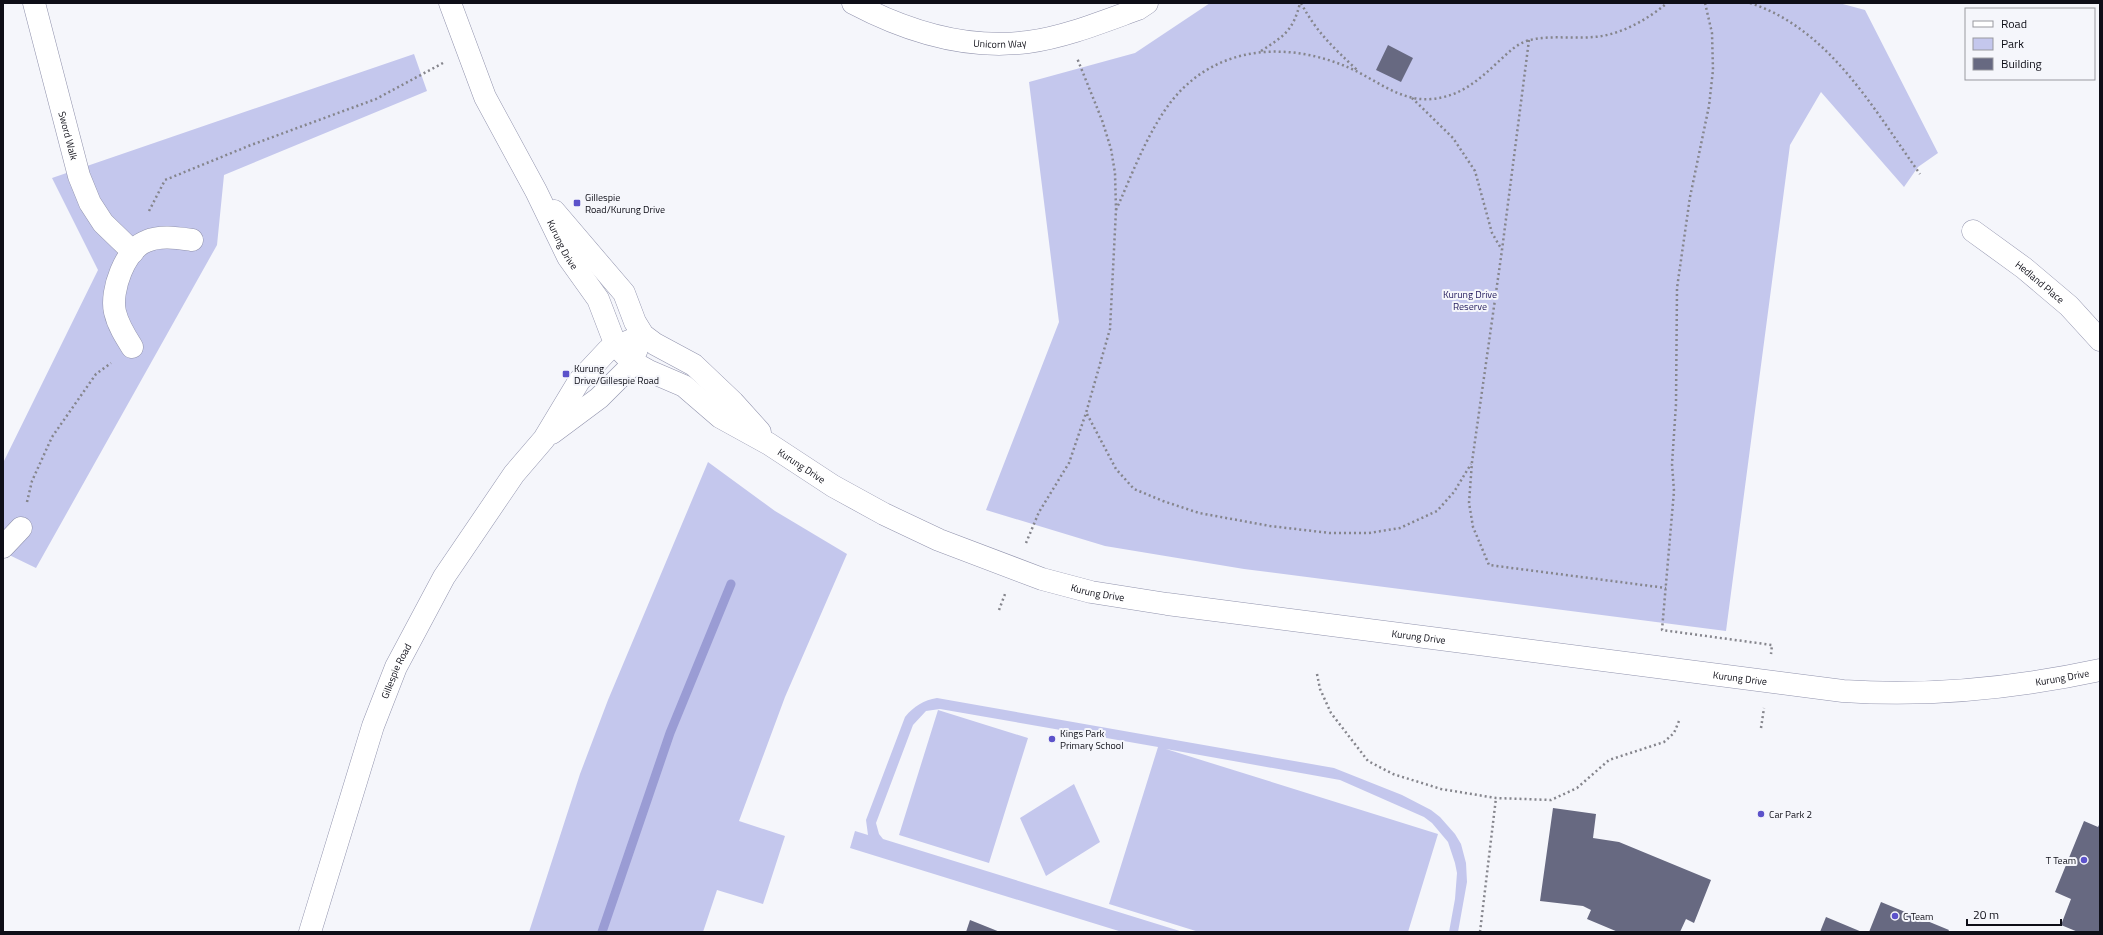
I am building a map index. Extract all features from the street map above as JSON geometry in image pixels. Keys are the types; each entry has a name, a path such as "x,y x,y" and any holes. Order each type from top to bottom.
{"street":[{"name":"Sword Walk","path":"34,3 79,176 90,203 103,223 133,252"},
{"name":"Kurung Drive","path":"450,3 466,50 485,97 536,191 568,257 598,299 616,346 632,361 649,371 684,386 720,417 769,444 833,486 884,514 963,551 1016,570 1091,592 1167,604 1767,683 1857,692 1906,693 1964,691 2065,677 2100,670"},
{"name":"Unicorn Way","path":"853,3 876,15 915,30 951,40 989,44 1028,42 1067,34 1138,9 1147,3"},
{"name":"Kurung Drive","path":"536,191 594,256 624,293 635,322 643,335 654,344 694,365 711,379 769,444"},
{"name":"Hedland Place","path":"1973,230 2024,268 2069,306 2100,340"},
{"path":"132,348 122,330 115,310 116,288 121,269 133,252 146,241 172,238 192,240"},
{"name":"Gillespie Road","path":"310,932 373,726 396,667 444,576 514,474 544,440 579,381 608,350 643,335"},
{"name":"Gillespie Road","path":"544,440 599,398 628,369 643,335"},
{"path":"3,546 21,528"}],"path":[{"path":"1261,51 1285,34 1293,26 1301,3"},
{"path":"1301,3 1312,24 1328,44 1359,72"},
{"path":"1116,210 1150,137 1165,110 1194,79 1209,67 1234,58 1261,51 1300,52 1323,57 1359,72 1389,89 1411,98 1431,99 1454,95 1469,87 1511,50 1529,40 1545,37 1594,37 1611,34 1631,26 1666,3"},
{"path":"1705,3 1712,33 1713,70 1709,106 1689,205 1677,288 1676,404 1672,464 1674,491 1662,630 1772,645 1761,728"},
{"path":"1750,3 1781,16 1806,33 1835,61 1859,88 1920,174"},
{"path":"999,610 1039,512 1069,463 1086,413 1110,329 1116,210 1115,173 1109,142 1102,120 1067,34"},
{"path":"1529,40 1502,250 1472,462 1469,503 1474,527 1489,566 1666,588"},
{"path":"133,252 152,205 165,180 251,145 376,99 466,50"},
{"path":"1411,98 1453,138 1475,171 1492,233 1502,250"},
{"path":"21,528 32,481 52,437 96,374 132,348"},
{"path":"1086,413 1116,469 1134,489 1163,501 1200,512 1285,528 1330,533 1361,533 1400,528 1438,511 1454,492 1472,462"},
{"path":"1317,674 1320,690 1331,713 1368,761 1393,774 1441,789 1496,798 1551,800 1577,788 1610,760 1664,742 1674,733 1679,721"},
{"path":"1480,932 1496,798"}],"green space":[{"name":"Kurung Drive Reserve","path":"1210,3 1839,3 1865,10 1938,153 1918,167 1904,187 1821,92 1790,145 1726,631 1244,569 1105,546 986,510 1059,322 1029,82 1135,53"},
{"path":"414,54 427,91 224,175 217,245 36,568 3,552 3,463 98,270 52,178"},
{"path":"708,462 775,511 847,554 785,697 739,821 785,836 763,904 717,890 703,932 529,932 580,774 608,700"},
{"path":"937,698 1334,768 1402,795 1431,810 1440,817 1455,834 1461,844 1466,863 1467,882 1458,932 1449,932 1455,899 1457,873 1455,863 1448,842 1432,823 1424,817 1340,780 1166,749 1438,834 1408,932 1199,932 1109,904 1158,747 940,709 926,711 913,725 876,823 879,834 883,839 1183,932 1122,932 850,848 855,831 868,835 866,820 905,717 920,704"},
{"path":"938,710 1028,738 989,863 899,835"},
{"path":"1074,784 1100,842 1046,876 1020,818"}],"building":[{"path":"1388,45 1413,58 1401,82 1376,70"},
{"path":"1553,808 1596,814 1593,838 1619,842 1711,880 1694,923 1686,919 1680,932 1618,932 1587,919 1591,910 1583,906 1540,901"},
{"name":"T Team","path":"2084,821 2098,827 2100,823 2100,932 2078,932 2061,925 2071,899 2055,892"},
{"name":"C Team","path":"1881,902 1949,930 1948,932 1869,932"},
{"path":"1826,917 1862,932 1820,932"},
{"path":"970,920 1000,932 966,932"}],"waterway":[{"path":"602,932 670,733 731,584"}],"place":[{"name":"Gillespie Road/Kurung Drive","path":"577,203"},
{"name":"Kurung Drive/Gillespie Road","path":"566,374"},
{"name":"Kings Park Primary School","path":"1052,739"},
{"name":"Car Park 2","path":"1761,814"},
{"name":"T Team","path":"2084,860"},
{"name":"C Team","path":"1895,916"}]}
